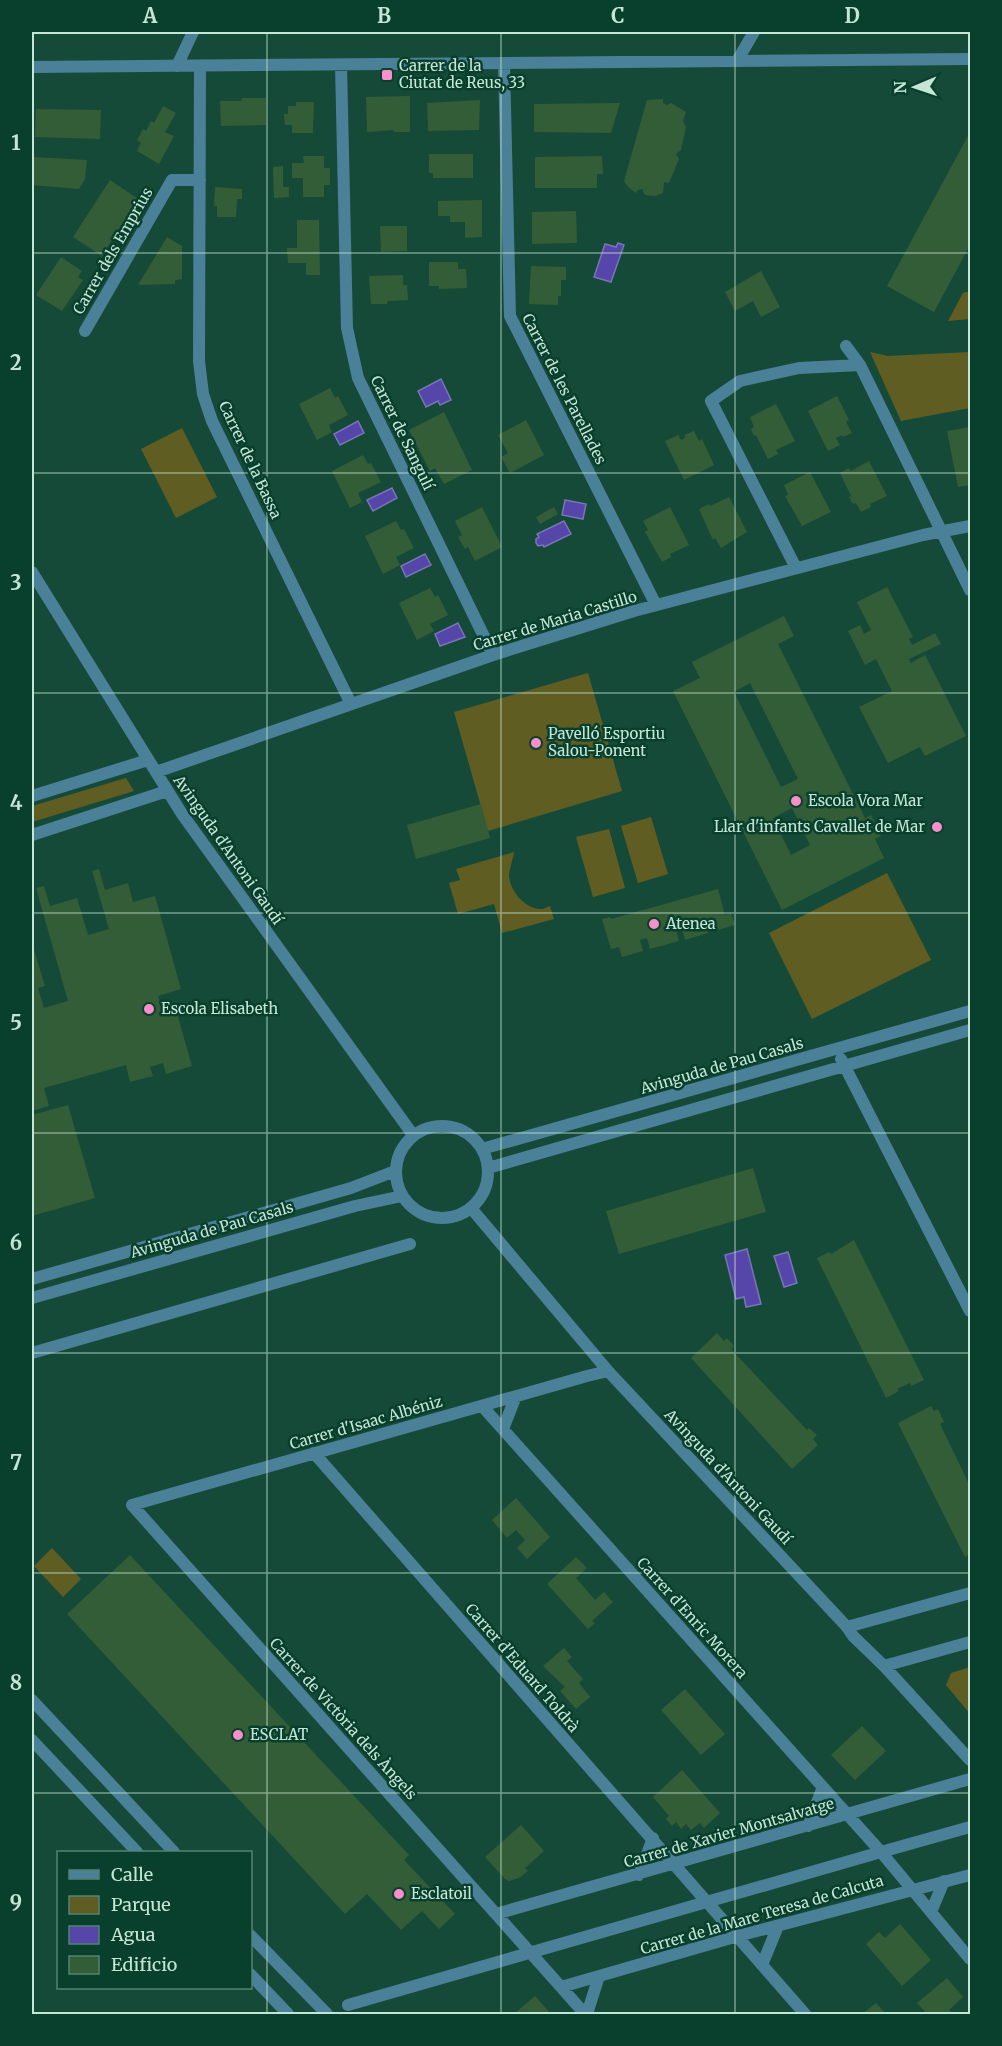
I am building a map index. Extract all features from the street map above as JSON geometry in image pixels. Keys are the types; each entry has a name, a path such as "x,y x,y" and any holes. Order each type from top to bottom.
{"street":[{"path":"177,66 193,32"},
{"path":"737,61 754,32"},
{"path":"33,70 177,66 970,60"},
{"name":"Carrer de les Parellades","path":"504,63 510,316 656,605"},
{"name":"Carrer de Sangulí","path":"341,65 347,328 355,368 493,655"},
{"name":"Carrer de la Bassa","path":"200,66 198,316 199,362 203,394 212,421 351,704"},
{"name":"Carrer dels Emprius","path":"85,331 172,180 200,180"},
{"path":"846,346 860,365 970,590"},
{"path":"796,568 711,401 740,381 799,368 860,365"},
{"name":"Carrer de Maria Castillo","path":"156,772 493,655 656,605 970,526"},
{"name":"Avinguda d'Antoni Gaudí","path":"32,572 182,814 413,1135"},
{"path":"32,796 148,759"},
{"path":"32,835 167,791"},
{"name":"Avinguda de Pau Casals","path":"482,1149 970,1011"},
{"path":"488,1168 970,1030"},
{"path":"836,1050 970,1311"},
{"path":"429,1127 455,1127 470,1135 482,1149 488,1168 488,1177 483,1195 471,1208 455,1217 438,1219 414,1209 402,1196 395,1171 404,1145 413,1135 429,1127"},
{"name":"Avinguda de Pau Casals","path":"32,1279 351,1188 395,1171"},
{"name":"Avinguda de Pau Casals","path":"32,1298 356,1206 402,1196"},
{"name":"Avinguda d'Antoni Gaudí","path":"471,1208 608,1371 970,1760"},
{"path":"32,1353 410,1244"},
{"name":"Carrer d'Isaac Albéniz","path":"132,1505 608,1371"},
{"path":"503,1429 516,1396"},
{"name":"Carrer d'Enric Morera","path":"482,1406 881,1851 970,1959"},
{"name":"Carrer d'Eduard Toldrà","path":"314,1453 805,2014"},
{"name":"Carrer de Victòria dels Àngels","path":"132,1505 586,2014"},
{"path":"847,1627 970,1593"},
{"path":"884,1666 970,1642"},
{"path":"32,1700 173,1851"},
{"path":"32,1740 136,1851"},
{"name":"Carrer de Xavier Montsalvatge","path":"496,1914 970,1779"},
{"path":"808,1826 823,1787"},
{"path":"348,2005 970,1827"},
{"path":"639,1875 653,1838"},
{"name":"Carrer de la Mare Teresa de Calcuta","path":"561,1987 738,1936 970,1875"},
{"path":"931,1912 944,1881"},
{"path":"762,1965 778,1926"},
{"path":"252,1937 327,2014"},
{"path":"252,1976 288,2014"},
{"path":"586,2014 598,1977"}],"green space":[{"path":"970,291 970,319 948,321 963,293"},
{"path":"870,352 888,356 970,352 970,408 901,421"},
{"path":"182,428 217,497 176,518 141,449"},
{"name":"Pavelló Esportiu Salou-Ponent","path":"588,673 622,791 488,831 454,712"},
{"path":"126,778 134,791 32,822 32,806"},
{"path":"651,817 668,874 638,883 621,826"},
{"path":"609,829 625,888 593,897 576,837"},
{"path":"514,852 509,876 515,893 529,906 542,909 550,906 554,919 502,933 494,904 458,914 449,883 460,880 456,869"},
{"path":"887,873 931,960 812,1019 769,933"},
{"path":"52,1548 81,1579 63,1597 34,1566"},
{"path":"970,1667 970,1714 946,1685 951,1673"}],"water":[{"path":"618,243 624,245 611,282 594,277 605,244 616,247"},
{"path":"441,379 451,400 440,405 438,401 426,407 418,391"},
{"path":"358,421 364,433 340,445 334,434"},
{"path":"392,488 397,498 373,511 367,500"},
{"path":"565,500 586,504 583,519 562,515"},
{"path":"564,521 571,534 544,547 543,545 538,546 537,534"},
{"path":"425,554 431,565 406,577 401,566"},
{"path":"458,623 465,637 440,646 435,634"},
{"path":"747,1249 761,1304 746,1307 744,1297 736,1299 725,1255"},
{"path":"788,1252 797,1283 784,1287 774,1256"}],"building":[{"path":"410,96 410,132 394,132 394,130 367,132 366,97"},
{"path":"242,98 266,98 266,125 221,126 220,101 241,101"},
{"path":"663,99 663,103 667,105 671,103 686,112 683,121 686,127 681,150 676,154 679,159 669,183 664,182 663,193 655,196 645,195 642,189 636,193 624,181 647,100"},
{"path":"480,100 479,130 428,131 427,103"},
{"path":"296,102 314,102 313,133 292,133 292,125 285,125 284,114 288,114 288,106 296,106"},
{"path":"620,103 611,133 534,132 534,104"},
{"path":"163,106 176,113 165,132 174,136 159,164 137,151 141,143 137,140 143,129 146,131 151,121 154,123"},
{"path":"36,109 101,110 100,139 35,137"},
{"path":"970,132 970,245 934,312 887,286"},
{"path":"429,154 473,154 473,178 433,178 433,173 429,173"},
{"path":"303,156 324,156 324,168 330,168 330,185 324,185 324,197 303,197 303,178 292,178 292,163 304,163"},
{"path":"602,156 603,174 597,174 597,188 535,188 535,157"},
{"path":"32,157 87,160 85,179 79,189 32,185"},
{"path":"283,166 283,187 289,187 289,197 274,198 273,167"},
{"path":"110,180 138,199 102,256 73,237"},
{"path":"215,187 242,189 242,199 237,199 236,217 217,217 217,206 214,206"},
{"path":"482,200 482,237 465,238 465,222 450,222 450,216 438,216 438,201"},
{"path":"576,211 577,243 532,244 532,212"},
{"path":"297,220 319,220 320,275 306,275 306,263 288,263 287,248 297,248"},
{"path":"380,226 407,226 407,251 381,252"},
{"path":"167,237 182,246 182,279 175,280 175,284 138,285"},
{"path":"61,257 82,271 78,277 83,280 62,311 36,295"},
{"path":"429,262 458,262 458,269 466,269 467,288 439,289 439,286 429,286"},
{"path":"531,266 566,267 566,280 561,280 561,296 558,296 558,305 529,304"},
{"path":"761,271 780,307 761,317 753,301 735,311 725,292"},
{"path":"403,275 403,285 407,285 408,300 371,304 369,276"},
{"path":"330,388 335,398 338,396 348,415 329,425 332,432 317,440 299,404"},
{"path":"837,396 849,420 846,422 852,433 836,438 840,445 828,451 808,411"},
{"path":"776,404 795,441 776,450 778,454 768,459 751,429 754,427 750,417"},
{"path":"444,412 472,470 444,484 435,468 430,471 409,430"},
{"path":"526,420 544,455 510,473 501,457 508,453 498,435"},
{"path":"970,427 970,485 958,487 947,431"},
{"path":"694,431 699,441 702,439 714,465 684,480 665,441 678,435 681,440 686,437 684,435"},
{"path":"363,455 368,464 371,463 381,482 358,493 362,502 350,508 332,471"},
{"path":"869,461 887,496 870,504 871,507 861,512 849,497 851,496 840,473 849,468 851,471"},
{"path":"810,472 831,512 802,526 785,496 788,495 784,485"},
{"path":"729,497 747,532 721,548 715,538 713,540 699,509"},
{"path":"482,507 502,547 475,561 468,547 465,549 458,537 462,535 455,521"},
{"path":"554,507 558,514 540,524 536,517"},
{"path":"670,507 689,545 670,554 671,557 662,562 645,532 648,530 643,521"},
{"path":"396,521 401,530 404,529 414,548 396,557 400,565 383,574 365,536"},
{"path":"887,587 913,637 909,639 912,645 935,633 941,644 909,659 911,663 925,655 966,736 925,756 920,747 888,763 859,707 892,691 876,659 865,665 848,631 860,625 864,634 871,630 857,602"},
{"path":"430,588 435,597 438,595 448,615 430,624 434,631 417,640 399,603"},
{"path":"784,616 794,636 778,644 865,818 871,815 881,836 875,839 884,858 782,910 673,691 700,678 692,662","holes":["750,683 798,779 781,787 734,692","792,808 810,845 791,855 773,818"]},
{"path":"481,804 490,838 416,859 407,825"},
{"path":"99,869 105,890 128,883 133,902 155,896 181,989 158,996 163,1014 176,1010 192,1066 166,1074 163,1063 150,1067 153,1076 130,1082 126,1065 44,1088 49,1106 32,1111 32,943 45,986 38,988 44,1008 68,1001 36,888 44,886 50,906 77,898 88,935 109,929 92,871"},
{"name":"Atenea","path":"718,889 725,915 731,913 735,925 714,931 711,921 704,922 708,933 685,940 682,929 676,930 679,941 650,949 647,938 640,940 643,951 622,957 619,947 611,949 602,919 610,917 611,919"},
{"path":"68,1105 95,1198 32,1216 32,1115"},
{"path":"753,1168 766,1212 619,1254 606,1211"},
{"path":"854,1240 924,1380 897,1389 899,1391 886,1398 817,1258 829,1252 831,1254"},
{"path":"717,1333 724,1341 727,1338 734,1346 731,1349 807,1430 809,1428 817,1435 813,1439 818,1445 792,1469 691,1358"},
{"path":"931,1406 934,1411 938,1409 944,1422 940,1424 970,1486 970,1554 965,1557 898,1423"},
{"path":"516,1498 550,1537 527,1559 517,1548 525,1540 516,1530 507,1538 492,1520"},
{"name":"ESCLAT","path":"130,1555 409,1855 404,1860 455,1914 439,1929 422,1911 401,1930 367,1894 345,1914 67,1614"},
{"path":"576,1557 587,1568 576,1578 595,1600 604,1592 613,1602 592,1621 595,1623 588,1629 547,1584"},
{"path":"564,1648 572,1657 567,1661 583,1679 579,1683 590,1697 576,1709 560,1691 565,1687 543,1666"},
{"path":"685,1689 725,1734 701,1755 661,1710"},
{"path":"862,1726 886,1751 855,1780 831,1755"},
{"path":"682,1770 720,1813 704,1828 700,1823 691,1830 686,1824 681,1829 676,1822 672,1826 666,1819 669,1816 653,1797"},
{"path":"521,1825 544,1851 525,1868 528,1871 519,1878 509,1881 485,1857"},
{"path":"900,1924 931,1960 902,1986 866,1944 879,1932 885,1938"},
{"path":"947,1978 963,1997 949,2010 953,2014 927,2014 917,2003"},
{"path":"535,1996 551,2014 514,2014"},
{"path":"876,2003 886,2014 862,2014"}],"place":[{"name":"Carrer de la Ciutat de Reus, 33","path":"387,75"},
{"name":"Pavelló Esportiu Salou-Ponent","path":"536,743"},
{"name":"Escola Vora Mar","path":"796,801"},
{"name":"Llar d'infants Cavallet de Mar","path":"937,827"},
{"name":"Atenea","path":"654,924"},
{"name":"Escola Elisabeth","path":"149,1009"},
{"name":"ESCLAT","path":"238,1735"},
{"name":"Esclatoil","path":"399,1894"}]}
